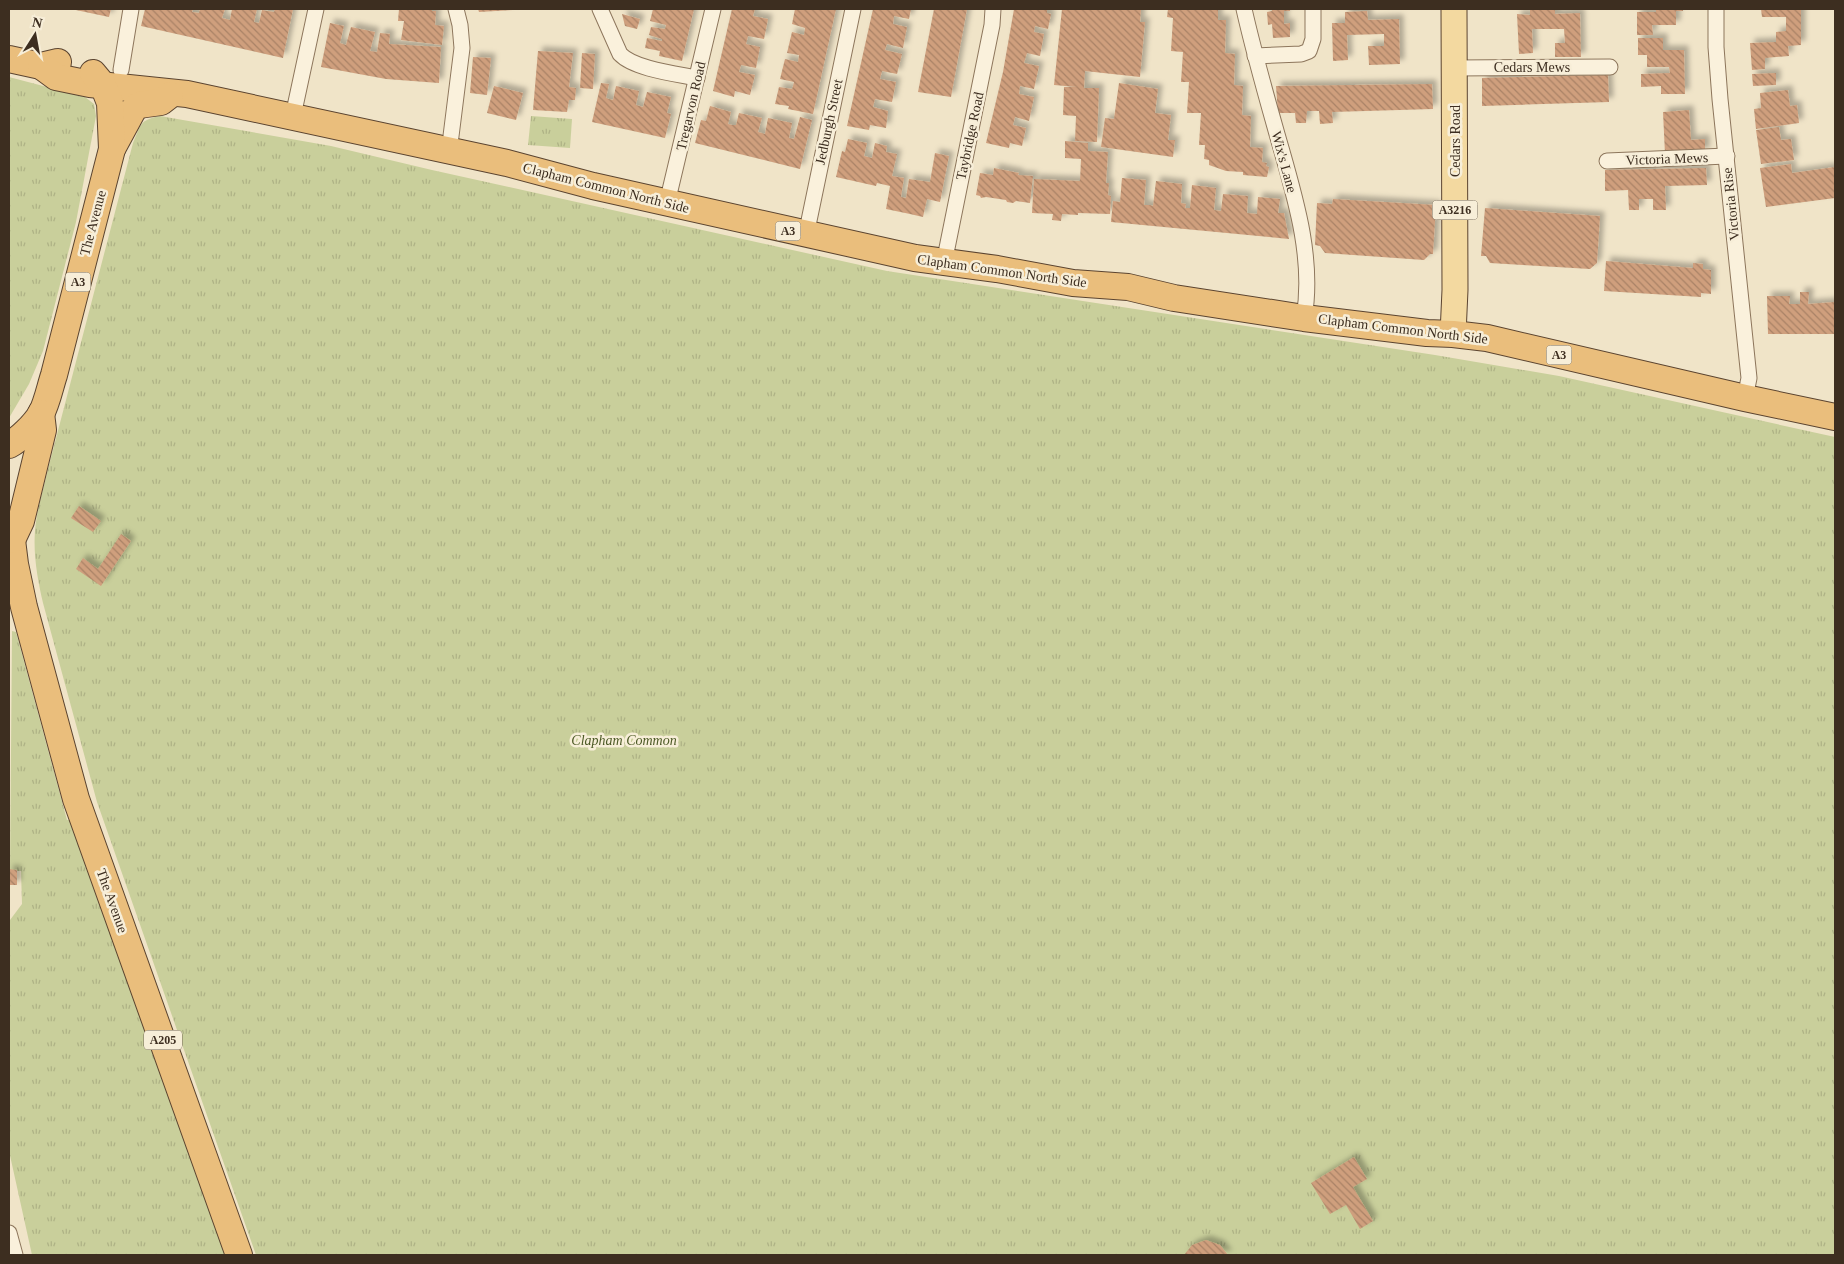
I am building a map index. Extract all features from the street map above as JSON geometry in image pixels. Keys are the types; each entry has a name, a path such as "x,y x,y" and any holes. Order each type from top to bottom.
{"highway":[{"path":"9,59 41,66"},
{"name":"The Avenue","path":"41,66 62,62 85,66 94,74 112,78 110,104 112,149 54,375 41,413"},
{"name":"Clapham Common North Side","path":"41,66 56,77 112,78 293,116 449,152 507,163 593,186 874,250 1073,283 1128,288 1174,298 1304,318 1427,333 1453,334 1523,346 1835,417"},
{"name":"A3","path":"112,149 133,110 139,105 161,102 175,92"},
{"name":"A3","path":"9,445 41,413"},
{"name":"A205","path":"11,551 21,521 43,430 41,413"},
{"name":"The Avenue","path":"11,551 24,607 84,825 239,1255"}],"main road":[{"name":"Cedars Road","path":"1453,334 1455,290 1454,9"}],"street":[{"path":"112,78 131,9"},
{"path":"293,116 316,9"},
{"path":"449,152 462,48 460,25 456,9"},
{"path":"600,9 624,59 646,67 698,78"},
{"name":"Tregarvon Road","path":"667,203 713,9"},
{"name":"Jedburgh Street","path":"806,235 854,9"},
{"name":"Taybridge Road","path":"944,263 992,25 993,9"},
{"name":"Wix's Lane","path":"1244,9 1290,182 1300,228 1308,275 1308,293 1304,318"},
{"path":"1255,56 1301,54 1309,51 1313,39 1313,9"},
{"name":"Victoria Rise","path":"1716,9 1717,56 1748,378 1745,398"},
{"name":"Cedars Mews","path":"1455,68 1610,67"},
{"name":"Victoria Mews","path":"1607,161 1726,156"},
{"path":"9,1236 15,1255"}],"green space":[{"path":"9,77 85,97 94,104 96,116 76,222 43,351 29,384 9,418"},
{"name":"Clapham Common","path":"160,116 331,146 887,271 1435,355 1559,376 1835,437 1835,1255 256,1255 97,802 43,603 35,553 35,532 40,503 133,143 144,122"},
{"path":"531,116 572,119 570,148 528,145"},
{"path":"12,631 16,632 67,820 73,820 226,1255 32,1255 9,1151 10,920 22,904 21,871 10,871"}],"building":[{"path":"71,9 111,9 109,17"},
{"path":"145,9 193,9 192,12 199,13 200,9 225,9 222,18 230,20 232,9 257,9 254,22 259,23 262,10 274,12 275,9 293,9 283,58 141,26"},
{"path":"399,9 432,9 432,11 436,11 435,25 444,26 442,45 401,40 404,21 398,21"},
{"path":"478,9 513,9 513,10 479,12"},
{"path":"653,9 694,9 682,61 659,56 660,51 645,48 647,38 662,41 662,39 649,35 651,27 665,29 666,25 650,21"},
{"path":"732,9 755,9 753,16 768,19 764,39 748,36 746,44 760,47 756,68 741,65 739,72 755,75 750,95 735,91 734,97 713,91"},
{"path":"795,9 836,9 813,114 788,109 789,106 775,104 779,87 792,89 794,82 780,79 785,59 798,62 799,55 787,53 792,32 804,35 805,28 792,24"},
{"path":"873,9 911,9 909,19 894,16 893,24 907,27 903,48 887,44 885,50 902,54 897,74 882,71 880,79 896,82 892,102 875,99 873,107 888,111 886,128 870,125 869,130 847,126"},
{"path":"934,9 967,9 951,97 918,92"},
{"path":"1014,9 1047,9 1047,13 1051,14 1048,29 1035,26 1034,32 1044,34 1040,56 1027,53 1024,63 1039,66 1034,89 1020,86 1019,94 1034,97 1029,121 1015,117 1013,125 1026,128 1022,146 1010,143 1009,148 986,143 1003,72"},
{"path":"1062,9 1141,9 1140,22 1145,22 1140,77 1085,71 1084,88 1099,88 1097,142 1075,141 1076,116 1063,115 1064,87 1077,87 1054,85"},
{"path":"1168,9 1218,9 1218,20 1226,20 1225,53 1235,54 1234,85 1243,86 1242,115 1251,116 1250,147 1263,148 1262,162 1267,163 1266,166 1269,167 1267,177 1226,171 1209,165 1209,160 1204,159 1205,145 1199,145 1201,113 1187,113 1189,82 1181,82 1183,52 1171,51 1173,18 1167,17"},
{"path":"1272,9 1290,9 1290,11 1284,11 1284,24 1290,23 1290,37 1273,38 1272,24 1268,25 1267,12 1272,11"},
{"path":"1530,9 1555,9 1555,14 1580,13 1581,57 1555,57 1555,43 1565,43 1564,29 1532,29 1533,53 1519,54 1517,14 1530,15"},
{"path":"1656,9 1683,9 1683,11 1676,11 1676,25 1652,25 1653,35 1637,35 1637,12 1656,12"},
{"path":"1761,9 1801,9 1801,45 1788,46 1789,56 1765,58 1765,69 1752,70 1750,43 1776,42 1776,32 1786,31 1786,17 1762,17"},
{"path":"1367,11 1368,20 1399,19 1400,64 1369,65 1368,46 1384,46 1384,34 1347,35 1348,60 1333,61 1332,23 1345,23 1345,12"},
{"path":"622,14 640,19 637,29 625,26"},
{"path":"330,23 344,26 340,43 346,45 351,27 375,32 370,51 377,52 380,33 390,34 389,44 441,47 439,83 386,79 321,67"},
{"path":"1638,38 1663,38 1663,50 1684,50 1685,94 1661,94 1661,86 1641,87 1641,74 1670,73 1669,67 1647,67 1647,55 1638,55"},
{"path":"538,51 573,53 569,87 576,88 575,100 569,100 567,112 533,110"},
{"path":"582,53 595,54 593,89 580,88"},
{"path":"473,57 491,58 487,95 470,93"},
{"path":"1776,73 1776,85 1753,86 1752,74"},
{"path":"1608,75 1609,102 1482,106 1482,78"},
{"path":"601,83 609,84 606,98 613,100 616,86 639,91 636,105 643,107 647,92 671,97 667,113 671,114 665,138 592,122"},
{"path":"1119,83 1158,89 1155,113 1171,115 1168,140 1175,140 1173,157 1101,147 1105,118 1114,119"},
{"path":"1432,84 1433,109 1332,112 1333,123 1320,124 1319,111 1307,111 1306,123 1296,123 1295,113 1278,113 1276,86"},
{"path":"494,86 523,93 516,120 487,113"},
{"path":"1788,90 1790,106 1797,105 1799,123 1756,129 1754,109 1761,108 1760,93"},
{"path":"710,106 731,112 728,124 732,125 736,125 739,113 762,118 758,132 765,134 768,118 792,123 789,138 794,139 800,117 812,120 800,169 695,143 701,120 706,121"},
{"path":"1689,110 1691,140 1705,139 1705,152 1665,154 1663,112"},
{"path":"1779,127 1781,140 1791,139 1794,160 1761,164 1756,130"},
{"path":"848,139 867,143 864,156 872,158 875,143 887,146 886,152 897,154 892,176 904,178 901,197 906,198 909,179 930,182 935,153 949,156 940,202 927,199 923,217 886,209 890,186 877,183 876,186 836,177 842,151 845,152"},
{"path":"1065,141 1088,143 1088,151 1108,152 1106,183 1109,183 1108,195 1111,196 1110,214 1062,214 1061,221 1052,220 1053,214 1032,213 1034,179 1080,181 1081,159 1065,158"},
{"path":"1791,164 1792,173 1835,167 1835,198 1766,207 1760,168"},
{"path":"994,168 1019,173 1018,175 1033,176 1030,203 1016,201 1013,203 1006,200 981,198 976,195 980,173 993,175"},
{"path":"1706,168 1707,185 1665,186 1666,210 1653,210 1653,199 1639,199 1639,210 1629,210 1628,190 1605,191 1605,170"},
{"path":"1122,178 1146,180 1144,205 1153,206 1156,181 1182,184 1181,203 1186,204 1185,208 1190,208 1192,185 1216,188 1214,210 1221,211 1223,194 1248,196 1247,213 1257,214 1258,197 1280,199 1278,213 1284,213 1289,239 1111,222 1113,201 1120,202"},
{"path":"1333,199 1436,205 1433,254 1430,254 1424,260 1325,253 1320,246 1315,245 1317,203 1332,204"},
{"path":"1485,208 1600,216 1597,263 1590,269 1490,263 1486,256 1481,256"},
{"path":"1606,261 1693,268 1693,263 1703,264 1703,269 1711,270 1711,294 1701,293 1701,297 1604,291"},
{"path":"1800,292 1809,292 1808,304 1835,302 1835,334 1768,334 1767,296 1790,296 1789,304 1800,304"},
{"path":"79,506 101,521 93,532 71,518"},
{"path":"121,534 131,541 101,586 76,569 83,558 98,569"},
{"path":"9,869 17,870 17,885 9,885"},
{"path":"1354,1157 1367,1179 1353,1187 1373,1221 1360,1229 1346,1205 1330,1214 1311,1183"},
{"path":"1206,1240 1220,1245 1228,1255 1184,1255 1192,1245"}]}
